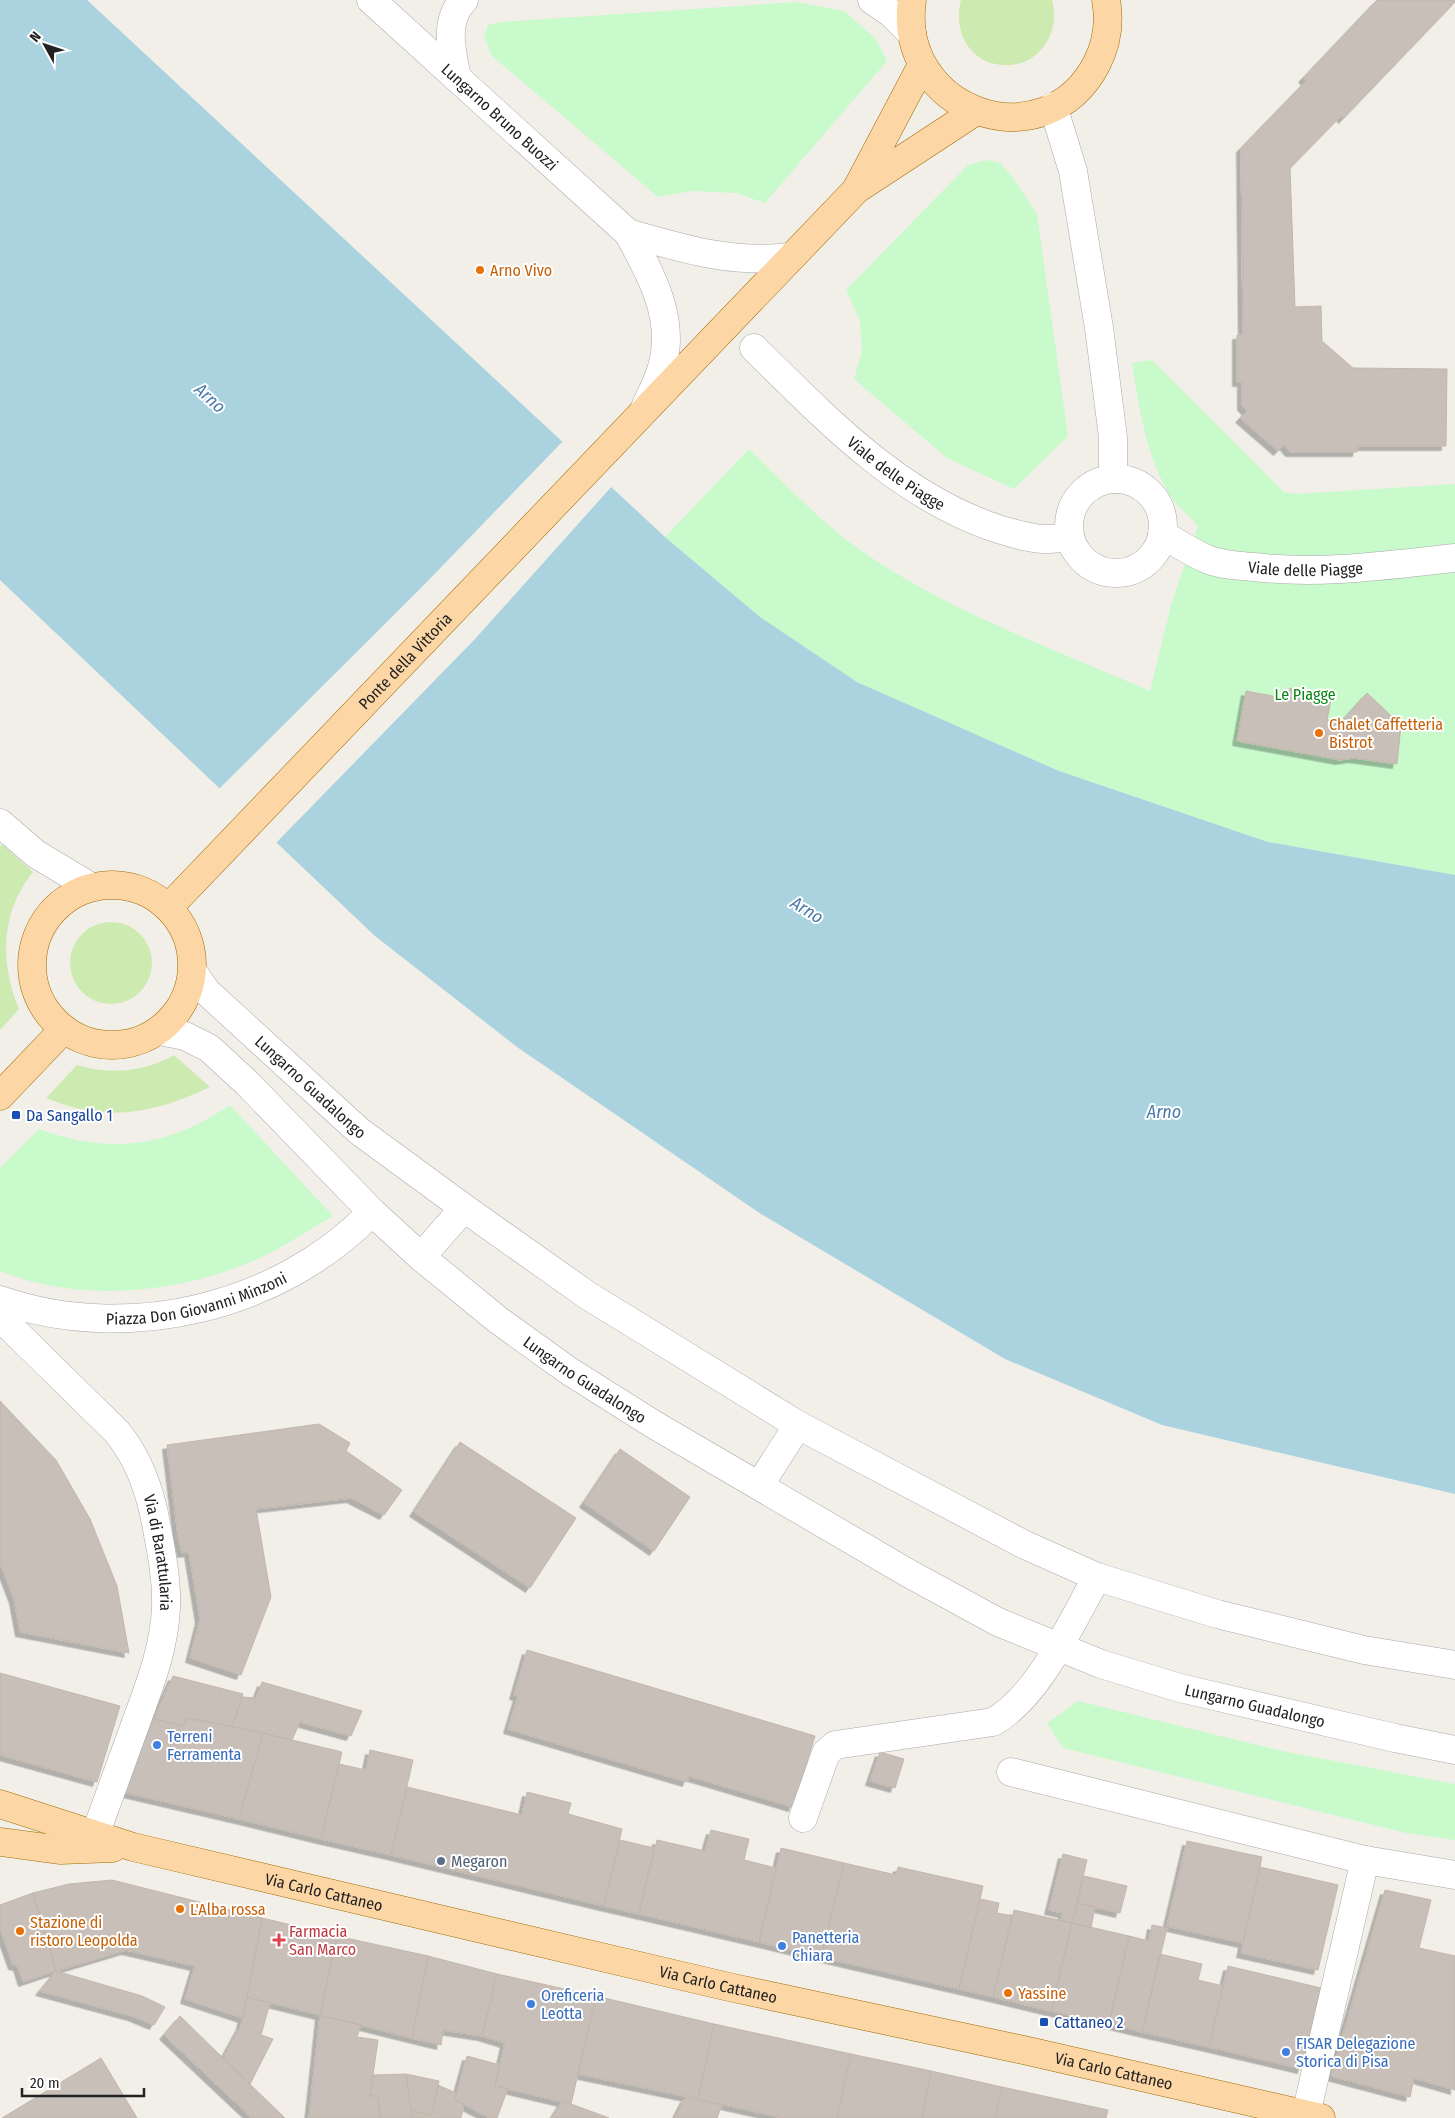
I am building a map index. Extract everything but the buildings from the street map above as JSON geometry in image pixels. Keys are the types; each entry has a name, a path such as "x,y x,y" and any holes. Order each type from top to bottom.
{"main road":[{"path":"912,0 910,18 912,34 922,65 942,91 958,103 976,111 1007,117 1034,114 1053,106 1083,84 1102,53 1108,23 1106,0"},
{"path":"856,189 922,65"},
{"path":"856,189 976,111"},
{"name":"Ponte della Vittoria","path":"169,908 856,189"},
{"path":"110,884 139,888 156,897 169,908 186,932 190,944 193,972 184,1001 176,1014 160,1031 137,1042 111,1046 86,1041 64,1029 45,1009 37,992 32,964 34,946 41,928 58,906 74,894 91,887 110,884"},
{"path":"0,1096 64,1029"},
{"name":"Via Carlo Cattaneo","path":"0,1804 133,1848 720,1984 1028,2051 1313,2116"},
{"name":"Via Carlo Cattaneo","path":"0,1842 60,1850 133,1848"}],"street":[{"name":"Lungarno Bruno Buozzi","path":"371,0 628,233 645,262 659,295 667,341 662,367 642,414"},
{"path":"457,78 450,35 452,21 458,6 464,0"},
{"path":"872,0 891,14 912,34"},
{"path":"1053,106 1073,171 1099,328 1113,437 1113,479"},
{"name":"Lungarno Bruno Buozzi","path":"628,233 719,257 768,260 792,257"},
{"name":"Viale delle Piagge","path":"754,348 855,444 889,470 933,499 980,522 1013,534 1042,539 1070,538"},
{"path":"1113,479 1127,480 1140,485 1159,506 1163,520 1162,534 1158,547 1150,558 1139,567 1127,572 1113,573 1098,570 1086,563 1076,552 1070,538 1068,525 1071,511 1077,499 1093,485 1113,479"},
{"name":"Viale delle Piagge","path":"1162,534 1186,549 1210,560 1233,565 1278,570 1349,569 1455,558"},
{"path":"0,822 36,854 91,887"},
{"name":"Lungarno Guadalongo","path":"193,972 207,992 359,1131 587,1295 798,1425 1024,1545 1097,1577 1217,1614 1355,1648 1455,1666"},
{"name":"Lungarno Guadalongo","path":"160,1031 185,1036 209,1048 247,1083 372,1212 420,1257 498,1320 569,1371 653,1424 908,1573 998,1622 1101,1664 1180,1688 1455,1750"},
{"path":"420,1257 464,1208"},
{"name":"Piazza Don Giovanni Minzoni","path":"0,1300 56,1314 100,1318 134,1318 201,1308 266,1286 297,1270 327,1251 372,1212"},
{"name":"Via di Barattularia","path":"0,1317 129,1446 150,1494 155,1516 165,1578 166,1609 156,1672 95,1835"},
{"path":"759,1486 798,1425"},
{"path":"803,1818 826,1753 835,1746 993,1722 1009,1713 1031,1687 1058,1647 1097,1577"},
{"path":"1012,1772 1365,1860 1455,1874"},
{"name":"Via Carlo Cattaneo","path":"1313,2116 1365,1860"}],"green space":[{"path":"961,0 1052,0 1054,22 1051,33 1040,51 1021,63 1010,65 985,61 975,54 963,36 959,12"},
{"path":"797,2 844,11 876,39 887,61 765,203 736,193 692,191 658,197 492,56 484,37 488,25 500,22"},
{"path":"987,160 1000,163 1012,176 1037,214 1068,436 1014,489 947,458 854,379 862,351 860,321 846,290 968,165"},
{"name":"Le Piagge","path":"1152,360 1284,492 1296,494 1455,484 1455,875 1268,842 1059,771 857,682 760,617 665,537 749,449 826,523 852,544 887,567 959,608 1150,691 1171,605 1198,526 1169,494 1154,463 1144,430 1132,363"},
{"path":"3,845 33,872 14,904 6,939 9,974 19,1009 0,1030 0,846"},
{"path":"111,922 127,925 140,934 149,947 152,963 149,979 140,992 127,1001 111,1004 95,1001 82,992 73,979 70,963 73,947 82,934 95,925"},
{"path":"174,1055 210,1087 169,1104 129,1112 89,1111 46,1098 77,1065 102,1070 127,1070 151,1065"},
{"path":"230,1105 333,1216 253,1261 192,1281 160,1287 94,1291 62,1288 30,1281 0,1271 0,1168 39,1129 90,1142 114,1144 138,1142 161,1138 184,1130"},
{"path":"1078,1701 1282,1751 1455,1784 1455,1840 1406,1833 1063,1748 1047,1723"}],"water":[{"name":"Arno","path":"0,0 87,0 665,537 760,617 857,682 1059,771 1268,842 1455,875 1455,1494 1162,1425 1005,1359 761,1214 517,1047 375,936 0,580"}],"pier":[{"path":"564,440 613,485 475,639 275,844 218,790 420,589"}],"place":[{"name":"Arno Vivo","path":"480,270"},
{"name":"Chalet Caffetteria Bistrot","path":"1319,733"},
{"name":"Da Sangallo 1","path":"16,1115"},
{"name":"Terreni Ferramenta","path":"157,1745"},
{"name":"Megaron","path":"441,1861"},
{"name":"L'Alba rossa","path":"180,1909"},
{"name":"Stazione di ristoro Leopolda","path":"20,1931"},
{"name":"Farmacia San Marco","path":"279,1940"},
{"name":"Panetteria Chiara","path":"782,1946"},
{"name":"Yassine","path":"1008,1993"},
{"name":"Oreficeria Leotta","path":"531,2004"},
{"name":"Cattaneo 2","path":"1044,2022"},
{"name":"FISAR Delegazione Storica di Pisa","path":"1286,2052"}]}
